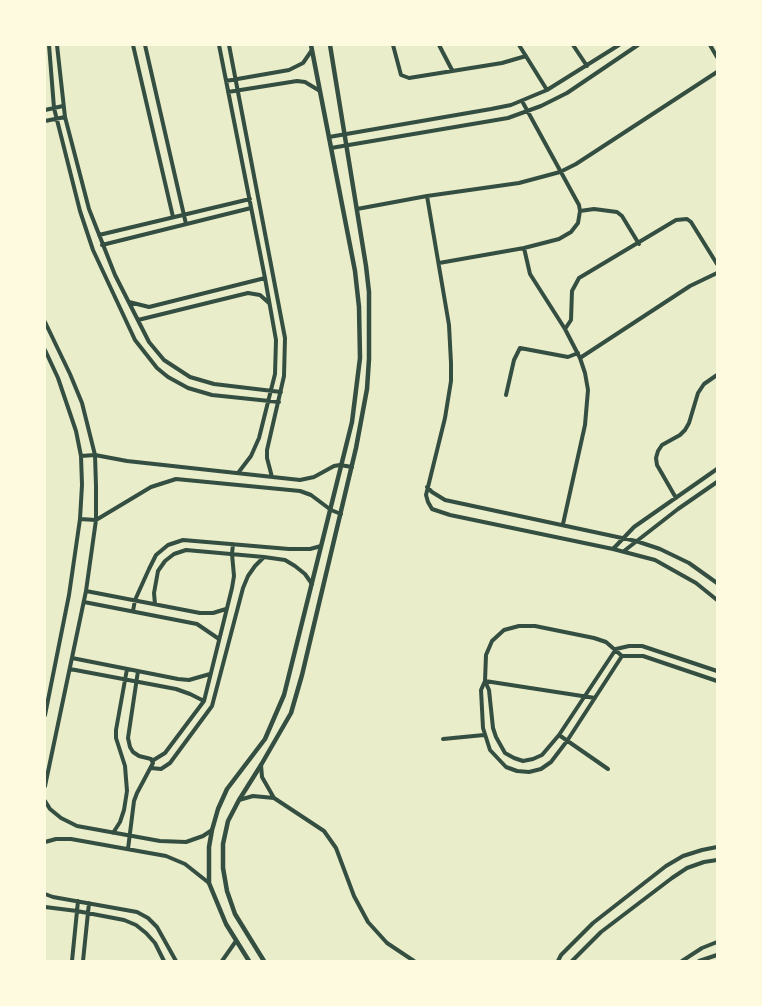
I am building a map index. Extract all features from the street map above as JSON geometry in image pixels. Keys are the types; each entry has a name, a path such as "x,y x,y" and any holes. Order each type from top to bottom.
{"street":[{"path":"49,45 54,108 80,211 94,250 136,340 145,354 168,376 188,388 212,395 279,402"},
{"path":"58,45 65,117 80,179 102,245 144,334 157,353 182,373 203,382 281,392"},
{"path":"133,45 173,217"},
{"path":"145,45 186,224"},
{"path":"219,45 276,340 272,391 255,447 238,473"},
{"path":"229,45 283,322 286,357 279,402 267,450 272,477"},
{"path":"264,961 235,914 225,884 223,844 228,821 238,800 291,713 342,514 367,389 370,341 369,292 330,45"},
{"path":"393,45 399,71 404,77 408,78 502,63 526,56"},
{"path":"439,45 452,70"},
{"path":"519,45 548,90"},
{"path":"573,45 587,66"},
{"path":"329,137 491,110 522,101 548,90 619,45"},
{"path":"331,148 508,118 567,93 638,45"},
{"path":"710,45 717,57"},
{"path":"226,81 289,70 303,63 312,48"},
{"path":"249,961 223,917 209,882 212,830 218,809 227,789 264,739 275,718 291,672 352,422 358,386 360,331 355,271 312,48"},
{"path":"357,209 427,196 519,183 560,172 576,164 717,72"},
{"path":"228,92 297,81 305,82 320,91"},
{"path":"439,263 524,248 566,236 578,223 579,205 522,101"},
{"path":"45,110 64,106"},
{"path":"45,121 65,117"},
{"path":"427,196 449,325 451,381 445,418 427,487 426,495 432,509 613,548 655,560 696,583 717,600"},
{"path":"99,236 250,199"},
{"path":"102,245 251,208"},
{"path":"580,211 594,209 617,212 622,216 639,244"},
{"path":"565,329 572,320 572,291 579,278 639,244 676,220 686,219 694,226 717,264"},
{"path":"524,248 530,274 565,329 578,353 585,373 588,408 563,524"},
{"path":"580,358 690,286 717,273"},
{"path":"129,302 149,307 265,278"},
{"path":"138,320 248,293 260,295 270,303"},
{"path":"45,322 70,374 90,430 95,455 96,520 84,602 45,786"},
{"path":"506,395 514,360 517,350 520,348 568,357 578,353"},
{"path":"45,350 68,406 76,432 81,456 82,485 80,519 68,595 45,715"},
{"path":"676,498 657,465 658,451 662,445 685,430 689,423 698,392 704,384 717,375"},
{"path":"81,456 95,455 127,461 305,480 319,476 332,467 340,465 352,468"},
{"path":"613,548 634,527 717,468"},
{"path":"80,519 96,520 151,487 176,479 300,491 311,494 331,510 342,514"},
{"path":"624,551 636,540 717,482"},
{"path":"427,487 438,497 445,500 636,540 660,548 689,563 717,583"},
{"path":"133,611 135,600 156,555 168,545 183,540 299,550 321,546"},
{"path":"152,761 165,753 204,700 234,576 233,544"},
{"path":"655,560 660,548"},
{"path":"155,604 158,571 165,561 174,554 186,550 285,560 304,574 312,584"},
{"path":"151,768 161,769 170,763 212,706 243,588 248,576 264,557"},
{"path":"86,591 200,613 213,613 226,609"},
{"path":"84,602 197,624 219,639"},
{"path":"622,656 567,741 551,762 529,772 517,771 506,767 490,750 484,735 481,690 485,681 486,655 492,641 504,630 519,626 535,626 594,638 606,642 622,656 644,656 717,680"},
{"path":"485,681 489,690 493,728 500,745 506,753 514,758 524,760 542,755 559,736 616,650 629,646 642,646 717,671"},
{"path":"72,658 178,679 189,680 210,674"},
{"path":"70,669 176,689 204,700"},
{"path":"113,833 120,822 126,800 128,778 118,746 116,730 126,669"},
{"path":"138,671 128,731 130,747 139,756 152,761"},
{"path":"485,681 595,698"},
{"path":"443,738 484,735"},
{"path":"559,736 608,769"},
{"path":"123,757 133,752"},
{"path":"128,849 134,801 141,784 151,768 152,761"},
{"path":"261,765 262,777 274,798 324,831 336,848 354,896 368,922 387,944 414,961"},
{"path":"238,800 253,796 274,798"},
{"path":"45,802 50,809 69,823 113,833 168,842 186,842 204,836 212,830"},
{"path":"45,842 56,839 71,839 166,856 184,864 209,882"},
{"path":"558,961 561,955 593,923 666,866 683,856 717,848"},
{"path":"572,961 601,932 672,878 687,868 717,860"},
{"path":"45,894 137,912 148,918 157,927 176,961"},
{"path":"72,961 78,901"},
{"path":"83,961 89,903"},
{"path":"45,907 124,920 136,925 155,943 164,961"},
{"path":"222,961 236,941"},
{"path":"682,961 702,948 717,942"},
{"path":"700,961 717,955"}]}
